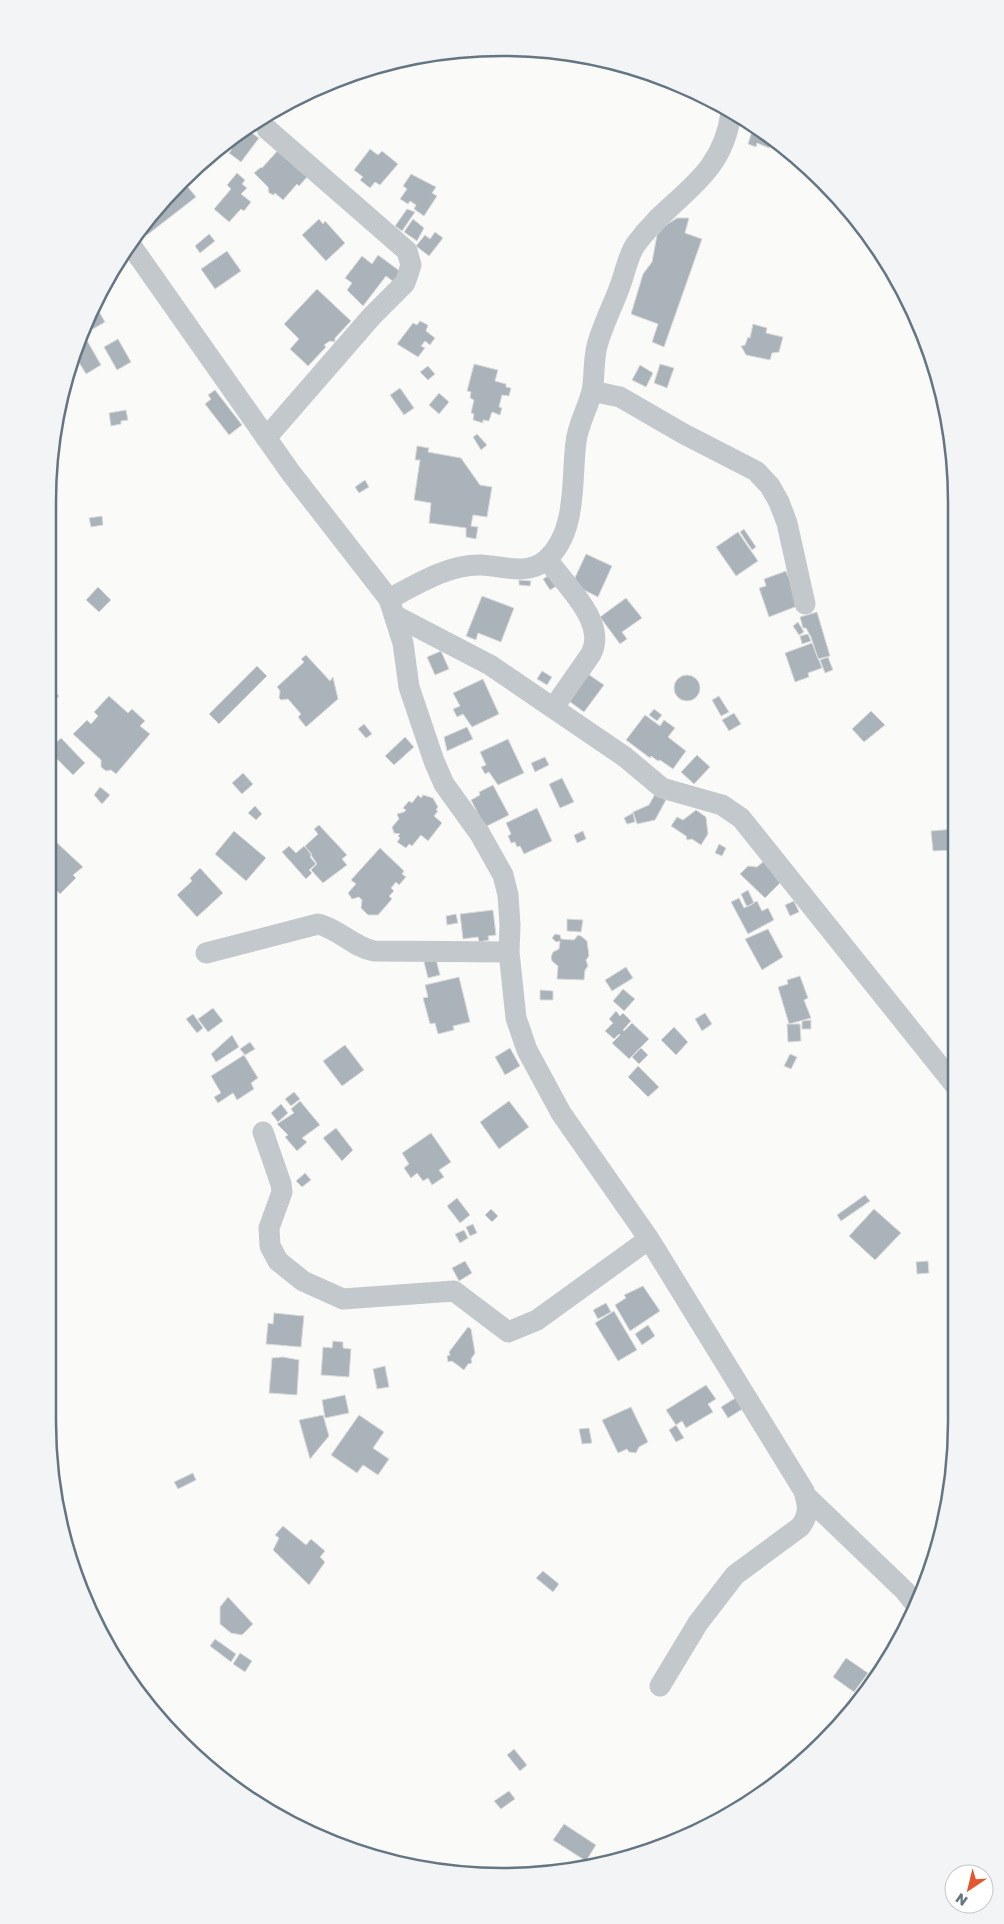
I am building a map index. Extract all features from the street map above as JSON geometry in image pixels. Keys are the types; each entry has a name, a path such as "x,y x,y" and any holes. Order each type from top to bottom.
{"street":[{"path":"392,607 438,575 468,565 528,569 547,559 563,536 570,508 576,440 592,391 596,347 634,246 648,228 711,168 721,151 730,119"},
{"path":"266,438 372,316 405,283 411,265 407,251 267,129"},
{"path":"134,250 266,438 392,607 403,643 409,687 434,761 444,784 480,834 503,875 509,910 509,952 516,1018 538,1074 562,1113 649,1239 731,1370 805,1495 911,1599"},
{"path":"592,391 620,397 684,434 742,462 756,471 770,486 784,516 805,604"},
{"path":"547,559 582,604 594,624 596,637 596,646 592,654 554,707"},
{"path":"392,607 490,665 554,707 625,757 662,788 722,804 740,818 948,1077"},
{"path":"206,953 318,924 329,927 362,949 374,951 509,952"},
{"path":"263,1132 282,1192 269,1228 270,1246 278,1261 303,1281 343,1300 454,1291 508,1332 537,1320 649,1239"},
{"path":"660,1686 698,1623 724,1588 736,1575 800,1527 806,1519 808,1508 805,1495"}],"building":[{"path":"752,132 770,146 769,148 757,143 756,147 748,144"},
{"path":"252,133 259,138 241,162 229,153"},
{"path":"280,148 308,176 299,186 297,184 283,200 275,193 274,195 269,193 268,187 254,173 262,168"},
{"path":"370,149 378,155 382,151 398,164 380,185 375,182 370,188 360,180 363,177 354,170"},
{"path":"237,173 245,180 242,184 247,188 241,194 251,202 244,211 241,209 229,222 214,209 231,189 227,185"},
{"path":"411,174 436,187 432,193 437,196 424,216 414,209 416,205 410,201 408,204 400,199 407,189 403,186"},
{"path":"187,187 196,197 147,235 148,231 167,208"},
{"path":"407,209 415,212 402,231 395,226"},
{"path":"677,218 689,218 685,233 702,239 664,347 652,342 658,324 631,314 643,274 652,262 657,235 666,225"},
{"path":"319,219 323,224 325,221 345,243 326,261 302,235"},
{"path":"413,219 424,228 417,241 404,232"},
{"path":"435,232 443,238 429,256 416,246 425,235 430,239"},
{"path":"209,234 215,241 200,253 195,246"},
{"path":"227,251 241,271 215,289 201,269"},
{"path":"378,255 401,272 394,282 386,276 363,306 347,290 352,283 345,278 362,256 372,264"},
{"path":"317,289 351,321 335,338 335,342 330,341 324,345 326,347 308,366 290,349 299,339 284,324"},
{"path":"99,312 105,322 93,329 92,327"},
{"path":"420,321 428,325 426,331 435,338 430,345 425,341 421,346 425,348 418,357 397,344 413,323 417,325"},
{"path":"753,324 767,328 766,333 783,337 779,352 772,353 770,360 746,355 741,346 745,345 748,337 750,338"},
{"path":"118,339 131,362 117,370 104,347"},
{"path":"87,340 101,365 86,374 79,362"},
{"path":"474,364 498,370 495,381 506,384 506,387 511,388 509,396 502,395 499,407 502,408 500,415 492,412 489,421 483,420 483,423 473,420 474,414 471,413 474,400 470,398 471,392 467,391"},
{"path":"660,364 674,368 667,388 654,383"},
{"path":"640,365 653,373 646,387 632,380"},
{"path":"428,366 435,374 428,380 420,372"},
{"path":"400,388 414,408 404,415 390,395"},
{"path":"215,390 242,425 229,435 205,404 211,399 208,395"},
{"path":"439,393 449,402 439,414 429,405"},
{"path":"126,410 128,420 111,426 109,413"},
{"path":"477,434 487,445 481,450 473,437"},
{"path":"417,446 429,448 428,452 461,458 480,485 492,487 487,517 473,515 471,526 478,527 476,539 466,537 466,528 429,523 431,503 414,500 420,460 415,460"},
{"path":"365,480 369,487 359,493 355,487"},
{"path":"102,516 103,525 91,527 89,518"},
{"path":"744,529 756,547 752,550 740,532"},
{"path":"738,532 758,561 736,576 716,547"},
{"path":"586,554 612,566 598,597 572,584"},
{"path":"786,571 800,605 769,617 759,588 766,586 764,579"},
{"path":"551,574 558,585 550,590 543,579"},
{"path":"519,580 531,581 530,586 519,585"},
{"path":"98,587 111,600 99,612 86,600"},
{"path":"482,596 514,608 501,642 478,633 476,640 466,636"},
{"path":"626,598 642,618 622,632 627,639 620,644 600,617"},
{"path":"817,612 830,656 818,659 811,637 806,628 803,628 800,617"},
{"path":"798,622 804,632 799,635 793,626"},
{"path":"808,634 811,641 802,644 800,636"},
{"path":"812,643 822,668 808,673 809,677 795,682 785,653"},
{"path":"441,651 449,669 435,675 427,657"},
{"path":"306,655 330,681 333,677 338,699 306,727 298,717 301,714 288,699 281,700 279,698 280,691 277,687 304,662 301,659"},
{"path":"828,657 833,670 825,673 820,660"},
{"path":"257,666 267,676 219,724 209,714"},
{"path":"542,671 552,677 547,685 537,679"},
{"path":"585,672 604,685 584,712 566,699"},
{"path":"687,675 696,679 700,688 696,697 687,701 678,697 674,688 678,679"},
{"path":"483,679 499,714 472,727 463,714 457,717 453,709 460,706 453,693"},
{"path":"109,696 128,713 132,709 145,721 140,726 150,734 116,774 111,770 106,771 101,767 101,760 73,734 87,720 91,724 98,716 94,712"},
{"path":"719,696 729,712 721,716 712,700"},
{"path":"654,709 662,715 657,721 649,715"},
{"path":"871,711 885,725 864,742 852,729"},
{"path":"734,713 741,724 729,731 722,720"},
{"path":"645,715 660,726 664,720 675,728 668,737 686,751 673,769 660,760 658,761 651,756 650,758 626,740"},
{"path":"364,724 372,734 366,738 358,729"},
{"path":"467,727 473,739 447,751 444,737"},
{"path":"405,737 414,747 394,765 385,756"},
{"path":"61,738 85,763 73,775 56,758 56,743"},
{"path":"508,739 524,773 498,785 489,772 485,774 481,767 486,765 480,752"},
{"path":"697,755 710,767 694,784 681,772"},
{"path":"545,757 549,765 535,772 531,763"},
{"path":"243,773 253,784 242,794 232,783"},
{"path":"562,778 574,802 560,808 549,784"},
{"path":"493,785 509,815 485,827 471,800 480,795 479,792"},
{"path":"100,787 110,795 102,804 94,795"},
{"path":"655,794 666,800 655,820 637,824 633,812 649,805"},
{"path":"418,795 421,798 423,795 433,798 438,807 436,810 438,811 434,816 442,823 428,841 421,835 412,846 409,844 406,848 397,842 400,834 394,833 392,827 399,819 397,814 404,812 406,810 403,808 409,801 412,803"},
{"path":"255,806 262,814 256,820 248,813"},
{"path":"537,808 552,841 524,854 520,846 517,847 515,842 511,843 508,836 511,834 506,823"},
{"path":"696,810 706,817 708,834 701,845 692,839 687,840 686,836 671,826 677,817 683,820"},
{"path":"633,813 635,822 627,824 624,818"},
{"path":"319,825 347,855 342,859 347,865 323,883 311,870 317,864 305,846 318,834 314,829"},
{"path":"948,830 948,850 933,851 931,831"},
{"path":"234,831 266,858 246,881 215,854"},
{"path":"583,831 586,839 577,843 574,835"},
{"path":"56,842 83,867 73,875 76,878 60,894 57,891"},
{"path":"719,844 726,848 722,856 715,853"},
{"path":"289,846 296,853 304,846 312,854 310,857 316,864 309,870 312,873 306,879 282,852"},
{"path":"380,848 404,871 402,874 406,877 399,885 396,882 391,888 394,891 389,896 392,899 378,915 368,915 361,908 362,900 359,897 352,899 348,893 356,884 351,880"},
{"path":"764,861 780,883 765,898 740,874 748,866 757,867"},
{"path":"200,868 223,893 197,917 177,895 192,881 190,878"},
{"path":"748,890 754,903 747,907 741,894"},
{"path":"739,898 744,908 757,901 762,911 768,908 774,920 748,934 731,902"},
{"path":"794,901 799,912 790,916 785,905"},
{"path":"493,910 496,935 488,936 489,940 479,942 478,937 463,939 460,914"},
{"path":"456,914 458,923 447,925 446,916"},
{"path":"567,919 583,920 581,932 567,931"},
{"path":"768,929 783,957 762,970 745,939"},
{"path":"555,934 560,935 561,939 574,940 578,935 587,941 589,956 586,960 588,966 585,970 584,980 557,979 558,966 552,961 551,957 553,952 559,949 560,941 556,942 552,938"},
{"path":"436,959 440,975 428,978 424,962"},
{"path":"626,967 633,978 612,991 605,980"},
{"path":"800,976 808,998 804,1000 811,1018 789,1024 778,987 788,984 787,980"},
{"path":"459,977 470,1022 453,1026 454,1030 438,1034 435,1023 430,1024 423,998 428,997 425,985"},
{"path":"623,989 635,999 624,1011 613,1001"},
{"path":"540,990 553,991 553,1000 540,1000"},
{"path":"213,1008 223,1021 208,1032 198,1019"},
{"path":"616,1011 620,1016 623,1013 631,1021 624,1031 632,1023 649,1039 629,1059 612,1043 620,1035 614,1039 605,1031 613,1023 609,1019"},
{"path":"705,1013 712,1024 702,1031 695,1019"},
{"path":"193,1014 203,1028 197,1033 186,1019"},
{"path":"811,1020 811,1029 802,1029 802,1021"},
{"path":"787,1024 800,1024 801,1041 788,1042"},
{"path":"674,1027 688,1042 676,1055 661,1040"},
{"path":"232,1035 239,1047 216,1062 211,1054"},
{"path":"250,1042 255,1049 245,1055 240,1049"},
{"path":"345,1045 364,1070 342,1086 323,1061"},
{"path":"510,1048 520,1066 505,1075 495,1057"},
{"path":"641,1048 648,1055 639,1064 632,1057"},
{"path":"790,1054 797,1057 791,1069 784,1066"},
{"path":"244,1055 258,1078 251,1083 254,1089 237,1100 233,1093 218,1103 214,1097 221,1093 211,1076"},
{"path":"638,1066 659,1087 648,1097 628,1077"},
{"path":"294,1092 300,1099 291,1106 285,1099"},
{"path":"300,1101 320,1125 302,1138 307,1142 297,1151 285,1137 288,1135 277,1124 294,1113 291,1109"},
{"path":"509,1101 529,1127 499,1149 480,1122"},
{"path":"281,1104 288,1113 278,1122 271,1113"},
{"path":"336,1128 353,1150 342,1161 323,1138"},
{"path":"431,1133 451,1162 439,1170 444,1177 432,1185 428,1178 423,1181 417,1173 411,1178 404,1168 409,1164 402,1153"},
{"path":"305,1173 311,1180 302,1187 296,1181"},
{"path":"865,1195 870,1201 841,1221 837,1215"},
{"path":"457,1198 470,1215 460,1223 447,1206"},
{"path":"491,1209 498,1216 492,1222 485,1215"},
{"path":"874,1209 901,1233 875,1260 849,1236"},
{"path":"473,1224 477,1233 470,1236 466,1227"},
{"path":"464,1230 468,1238 460,1243 455,1234"},
{"path":"465,1261 472,1273 459,1281 452,1268"},
{"path":"928,1261 929,1273 917,1274 916,1262"},
{"path":"643,1286 660,1311 630,1331 615,1305 626,1298 624,1295"},
{"path":"606,1303 611,1312 598,1319 593,1310"},
{"path":"614,1311 637,1350 618,1361 595,1323"},
{"path":"274,1313 304,1316 301,1347 266,1344 268,1323 273,1324"},
{"path":"648,1325 655,1336 642,1345 635,1334"},
{"path":"468,1327 471,1329 475,1353 471,1359 472,1363 468,1364 464,1370 452,1361 448,1362 447,1356 450,1355 449,1352"},
{"path":"333,1341 343,1342 343,1348 351,1349 349,1377 321,1375 323,1347 332,1348"},
{"path":"283,1357 299,1360 297,1395 269,1393 272,1358"},
{"path":"385,1366 389,1387 377,1389 373,1369"},
{"path":"706,1385 716,1399 708,1404 713,1412 686,1428 682,1421 676,1425 666,1410"},
{"path":"345,1395 349,1413 325,1418 322,1400"},
{"path":"737,1397 744,1408 728,1418 721,1407"},
{"path":"631,1407 648,1442 639,1447 636,1453 629,1452 627,1449 618,1453 602,1420"},
{"path":"323,1415 329,1436 310,1459 299,1420"},
{"path":"359,1415 384,1432 373,1448 389,1459 378,1475 363,1465 357,1473 331,1455"},
{"path":"676,1425 684,1438 676,1442 669,1430"},
{"path":"589,1428 592,1443 582,1444 579,1429"},
{"path":"193,1473 196,1480 178,1489 174,1482"},
{"path":"283,1526 306,1545 311,1539 325,1551 320,1557 325,1562 309,1585 273,1550 279,1538 275,1535"},
{"path":"543,1571 559,1584 553,1592 536,1578"},
{"path":"228,1597 253,1624 242,1635 231,1633 220,1624 220,1607"},
{"path":"215,1639 236,1654 231,1662 210,1646"},
{"path":"240,1653 252,1661 245,1672 233,1664"},
{"path":"846,1658 868,1673 854,1692 833,1677"},
{"path":"514,1749 527,1765 520,1771 507,1755"},
{"path":"509,1791 515,1799 501,1809 494,1801"},
{"path":"564,1824 596,1845 587,1859 584,1860 553,1840"}]}
